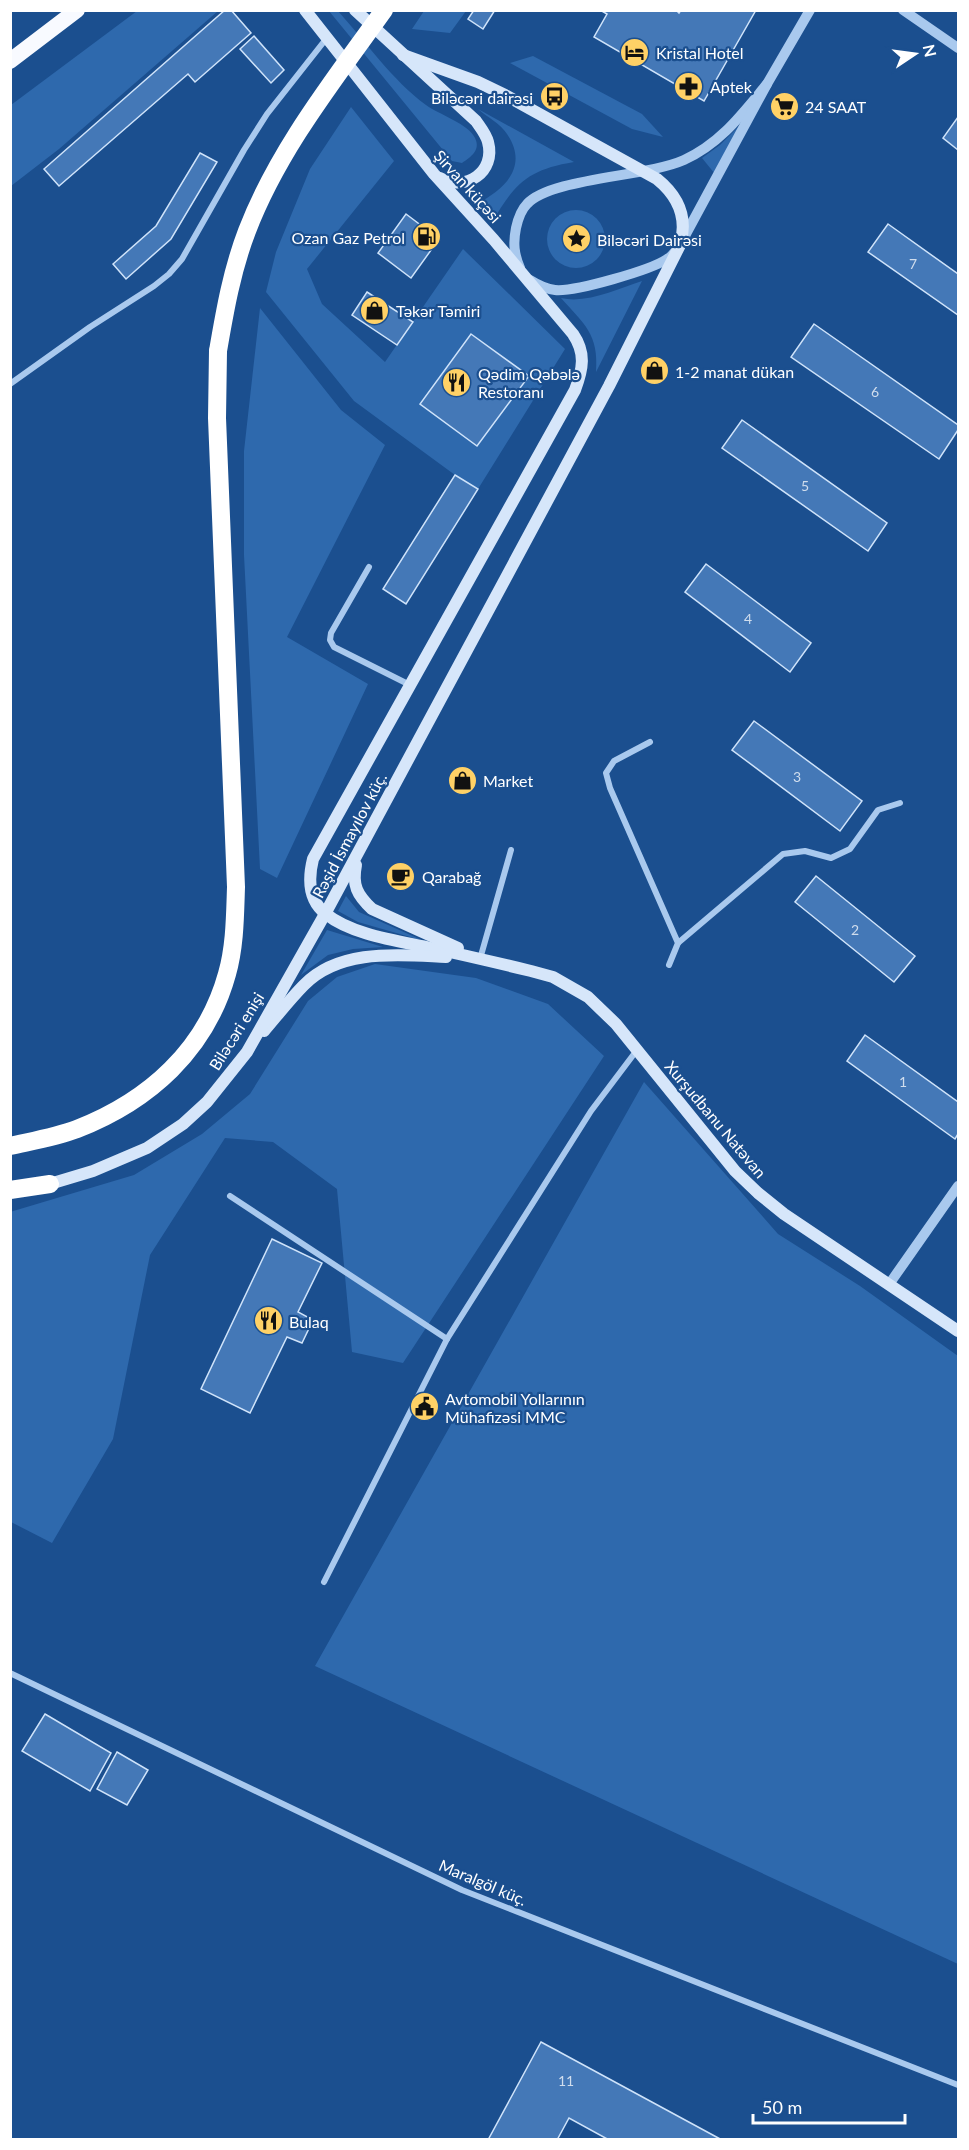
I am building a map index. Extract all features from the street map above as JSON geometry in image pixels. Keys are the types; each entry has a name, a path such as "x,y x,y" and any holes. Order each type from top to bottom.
{"highway":[{"path":"10,61 77,10"},
{"path":"10,1146 74,1130 108,1116 140,1097 170,1071 196,1041 214,1009 227,973 234,935 236,887 217,418 218,351 236,262 262,196 284,155 315,106 384,10"},
{"path":"10,1190 50,1184"}],"main road":[{"name":"Şirvan küçəsi","path":"305,10 434,174 578,340 584,360 575,390"},
{"path":"355,10 476,121 488,143 489,157 486,167 468,182 455,184 434,174"},
{"path":"403,55 505,94 645,172 666,187 678,203 683,221 683,236 680,245"},
{"name":"Rəşid İsmayılov küç.","path":"575,390 313,859 310,889 316,903 325,914 609,386 680,245"},
{"path":"358,852 353,878 361,899 372,909 480,959"},
{"path":"325,914 359,930 381,937 480,959"},
{"name":"Biləcəri enişi","path":"10,1196 93,1171 147,1148 183,1124 207,1102 247,1052 325,914"},
{"path":"247,1052 305,983 332,965 353,959 390,955 480,959"},
{"name":"Xurşudbanu Natəvan","path":"480,959 553,977 588,997 616,1024 715,1148 758,1193 784,1214 958,1330"}],"street":[{"path":"767,84 730,129 704,150 671,165 645,172 577,183 539,195 528,203 517,222 513,247 523,274 543,288 556,291 573,290 592,286 668,259 680,245 767,84 810,10"},
{"path":"903,10 958,48"},
{"path":"10,384 169,274 182,259 267,114 326,39"},
{"path":"369,567 331,633 330,640 334,647 411,685"},
{"path":"650,742 614,761 606,773 610,788 678,943"},
{"path":"669,965 678,943 783,854 805,851 831,858 850,849 878,810 900,803"},
{"path":"480,959 512,850"},
{"path":"324,1582 447,1339 591,1111 638,1050"},
{"path":"890,1283 958,1186"},
{"path":"230,1196 447,1339"},
{"name":"Maralgöl küç.","path":"10,1673 462,1890 958,2085"}],"shaded area":[{"path":"137,11 218,11 59,149 11,186 11,105"},
{"path":"329,11 338,11 414,95 472,133 477,146 472,156 462,163 452,161"},
{"path":"424,11 466,11 450,33 412,29"},
{"path":"533,56 642,114 663,137 632,129 510,63"},
{"name":"Qədim Qəbələ Restoranı","path":"351,107 394,161 307,269 322,304 385,362 463,249 565,349 478,489 455,475 354,401 266,292 276,252 310,169"},
{"path":"478,109 574,162 533,174 515,188 491,224 476,204 496,192 511,176 516,156 504,130"},
{"path":"749,116 715,174 702,158 720,145"},
{"name":"Biləcəri Dairəsi","path":"570,210 582,210 597,218 605,233 605,245 597,260 582,268 570,268 555,260 547,245 547,233 555,218"},
{"path":"642,281 596,372 595,348 588,330 561,298 591,297"},
{"path":"260,308 341,410 385,445 287,637 368,684 277,878 260,869 244,555 244,451"},
{"path":"346,896 359,912 424,941 358,922 338,911"},
{"path":"327,930 383,947 353,949 328,955 301,975"},
{"path":"375,964 476,978 548,1004 604,1056 403,1363 352,1352 337,1189 273,1142 225,1138 150,1255 113,1439 52,1543 11,1522 10,1212 134,1175 202,1134 250,1094 308,1001 337,977"},
{"path":"644,1082 778,1234 860,1286 958,1356 958,1964 315,1666"}],"building":[{"path":"225,10 231,10 251,33 195,82 188,74 59,186 44,169"},
{"path":"474,10 495,10 483,29 468,19"},
{"path":"600,10 676,10 679,13 681,10 756,10 704,101 594,37 607,14"},
{"path":"254,36 284,70 271,83 240,49"},
{"path":"958,117 958,150 943,138"},
{"path":"200,153 217,162 171,239 126,279 113,264 156,226"},
{"path":"406,214 439,239 411,278 378,253"},
{"path":"888,224 958,274 958,315 868,252"},
{"path":"367,292 413,322 397,345 352,315"},
{"path":"814,324 958,425 958,430 939,459 791,357"},
{"path":"471,334 529,376 477,446 420,404"},
{"path":"742,420 887,523 868,551 722,448"},
{"path":"455,475 478,489 406,604 383,589"},
{"path":"706,564 811,643 790,672 685,592"},
{"path":"754,721 862,801 840,831 732,750"},
{"path":"816,876 915,956 894,982 795,902"},
{"path":"865,1035 958,1102 958,1134 955,1139 847,1061"},
{"path":"272,1239 322,1263 298,1312 313,1320 302,1343 287,1337 250,1413 201,1389"},
{"path":"45,1714 111,1753 90,1791 22,1751"},
{"path":"117,1752 148,1770 127,1805 97,1789"},
{"path":"541,2042 722,2140 609,2140 569,2118 557,2140 488,2140"}],"place":[{"name":"Kristal Hotel","path":"635,52"},
{"name":"Aptek","path":"689,86"},
{"name":"Biləcəri dairəsi","path":"554,97"},
{"name":"24 SAAT","path":"784,106"},
{"name":"Ozan Gaz Petrol","path":"426,237"},
{"name":"Biləcəri Dairəsi","path":"576,239"},
{"name":"Təkər Təmiri","path":"375,310"},
{"name":"1-2 manat dükan","path":"654,371"},
{"name":"Qədim Qəbələ Restoranı","path":"457,382"},
{"name":"Market","path":"462,780"},
{"name":"Qarabağ","path":"401,876"},
{"name":"Bulaq","path":"268,1321"},
{"name":"Avtomobil Yollarının Mühafizəsi MMC","path":"424,1407"}]}
